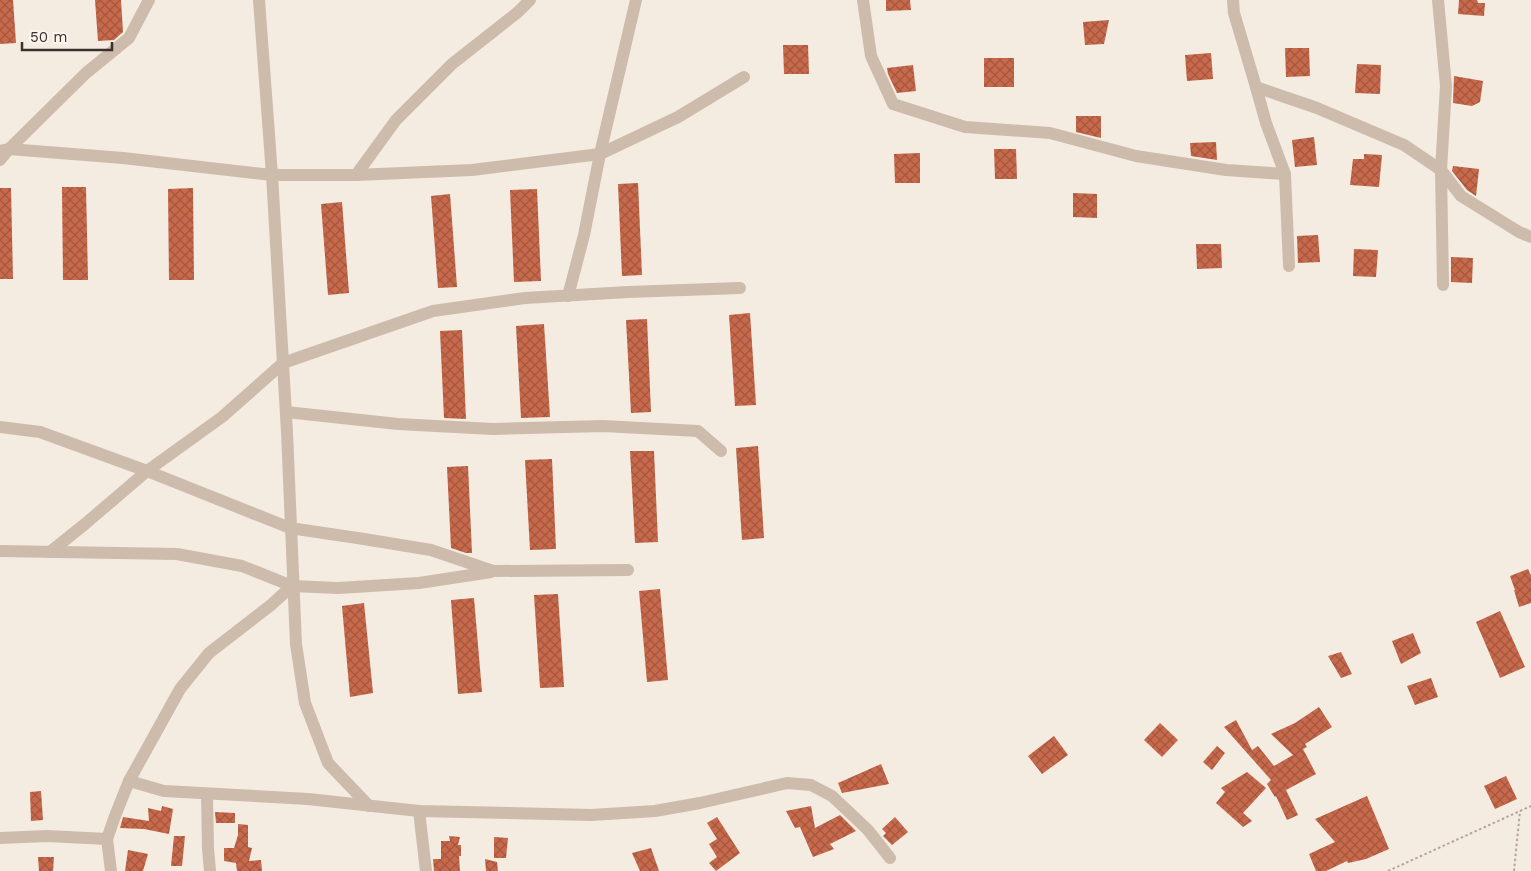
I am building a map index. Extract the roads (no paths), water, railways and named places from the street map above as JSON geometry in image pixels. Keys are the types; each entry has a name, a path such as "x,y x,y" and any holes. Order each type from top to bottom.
{"street":[{"path":"0,160 4,150 86,73 129,38 149,0"},
{"path":"259,0 272,175 286,412 296,644 305,703 328,762 369,806"},
{"path":"356,175 396,120 452,64 518,12 530,0"},
{"path":"568,296 584,235 600,154 636,0"},
{"path":"863,0 871,56 893,104 965,127 1050,133 1136,156 1226,170 1285,174"},
{"path":"1233,0 1234,13 1266,123 1285,174 1289,266"},
{"path":"1438,0 1446,86 1441,170 1442,285"},
{"path":"4,150 122,158 272,175 356,175 472,170 600,154 678,117 744,77"},
{"path":"1256,87 1318,108 1404,145 1441,170 1461,196 1519,232 1531,237"},
{"path":"50,552 147,471 222,417 283,363 433,312 525,298 740,288"},
{"path":"286,412 398,424 493,429 603,426 698,432 721,451"},
{"path":"0,427 40,432 147,471 290,528 431,550 493,571"},
{"path":"0,551 177,554 242,566 292,586 338,588 418,583 493,571 628,570"},
{"path":"111,871 107,838 114,816 129,781 180,689 209,652 271,605 292,586"},
{"path":"129,781 164,791 308,799 420,811 591,815 646,812 700,804 787,783 811,785 832,796 868,830 890,858"},
{"path":"207,794 210,871"},
{"path":"420,811 426,871"},
{"path":"0,838 48,836 107,838"}]}
